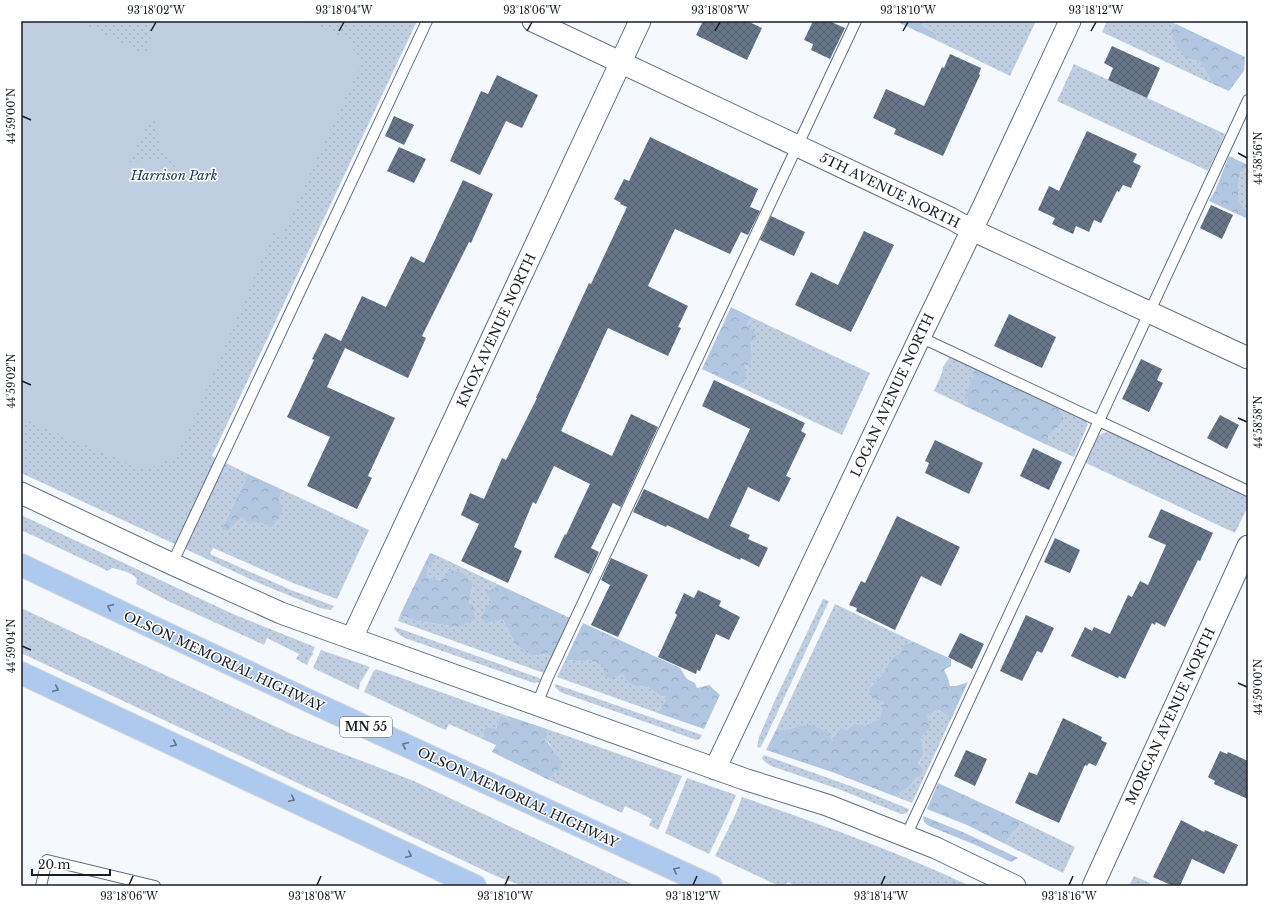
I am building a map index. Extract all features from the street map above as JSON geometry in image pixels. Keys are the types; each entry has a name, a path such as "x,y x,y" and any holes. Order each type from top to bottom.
{"main road":[{"name":"OLSON MEMORIAL HIGHWAY","path":"21,565 305,699 712,886"},
{"path":"21,672 475,886"}],"street":[{"name":"5TH AVENUE NORTH","path":"533,21 1148,313 1248,358"},
{"name":"KNOX AVENUE NORTH","path":"352,638 640,21"},
{"name":"LOGAN AVENUE NORTH","path":"715,769 1070,21"},
{"path":"21,493 281,613 715,769 827,805 936,848 1015,886"},
{"name":"MORGAN AVENUE NORTH","path":"1093,886 1248,546"}],"lane":[{"path":"172,564 427,21"},
{"path":"537,704 856,21"},
{"path":"906,836 1248,100"},
{"path":"920,337 1248,491"},
{"path":"41,886 47,860 155,886"}],"green space":[{"name":"Harrison Park","path":"21,21 417,21 212,456 248,474 221,531 229,530 242,517 279,499 283,490 369,530 337,599 293,583 213,548 210,554 291,590 334,606 331,610 320,608 261,584 21,473"},
{"name":"Harrison Park","path":"21,21 79,21 148,56 153,21 304,21 348,39 361,65 282,236 273,233 177,456 144,470 21,418","holes":["153,115 161,146 180,169 159,160 129,162"]},
{"path":"895,21 921,21 923,26 936,34 936,40"},
{"path":"921,21 1036,21 1010,76 936,40 936,34 923,26"},
{"path":"1107,21 1169,21 1176,24 1170,30 1186,58 1200,62 1213,84 1102,32"},
{"path":"1176,24 1245,57 1244,71 1229,91 1213,84 1200,62 1186,58 1176,45 1170,30"},
{"path":"1074,64 1225,134 1208,171 1057,101"},
{"path":"1229,156 1248,165 1248,168 1241,170 1238,193 1241,203 1248,212 1248,219 1209,201 1215,191"},
{"path":"1248,168 1248,212 1241,203 1238,193 1241,170"},
{"path":"731,307 751,317 747,325 754,331 757,339 751,342 752,354 750,365 744,365 746,374 745,380 738,386 702,369"},
{"path":"751,317 870,373 842,435 738,386 743,383 744,365 752,354 747,325"},
{"path":"949,358 975,369 972,373 974,377 971,385 965,395 968,399 967,407 934,391 943,367"},
{"path":"975,369 1061,410 1064,419 1048,436 1049,441 1047,445 967,407 968,399 964,395 971,385 970,381 974,377 972,373"},
{"path":"1061,410 1085,421 1088,424 1074,457 1047,445 1049,441 1048,436 1064,419"},
{"path":"1108,432 1248,497 1248,506 1235,533 1086,463 1099,435"},
{"path":"248,474 283,490 279,499 282,511 272,527 257,521 249,524 242,517 229,530 221,531"},
{"path":"21,515 233,614 315,647 312,653 314,653 307,665 296,659 299,654 267,638 264,645 168,601 136,584 137,579 129,573 112,568 108,571 21,530"},
{"path":"430,553 438,556 426,568 428,577 439,580 450,570 462,573 473,584 469,603 473,605 474,619 458,627 417,621 400,615"},
{"path":"438,556 497,584 494,589 489,623 503,620 515,644 532,656 553,653 544,673 398,621 400,615 417,621 458,627 469,603 473,584 444,577 438,580 428,577 425,568"},
{"path":"497,584 570,618 553,653 532,656 515,644 503,620 489,623 481,619 486,608 492,603 486,591 494,589"},
{"path":"823,599 829,601 766,737 760,748 757,747 759,737 776,698"},
{"path":"835,604 914,642 904,644 899,654 891,659 883,673 869,687 884,702 881,719 847,731 832,741 808,724 788,729 776,730"},
{"path":"21,608 294,735 414,781 636,886 523,886 496,876 21,653"},
{"path":"583,623 680,668 687,679 695,683 697,688 709,685 720,695 704,729 655,712 661,709 667,697 660,696 648,687 635,686 628,682 623,673 613,679 605,677 603,666 589,659 584,662 574,660 565,661"},
{"path":"395,627 542,679 539,682 534,683 405,638 394,629"},
{"path":"914,642 951,659 951,666 944,670 950,686 956,686 968,682 952,717 939,710 927,715 930,727 921,737 924,754 918,764 923,769 920,776 916,778 908,788 894,796 832,772 766,750 776,730 788,729 808,724 828,732 832,741 841,728 847,731 855,724 864,726 880,719 884,702 872,698 869,688 883,673 891,659 899,654 904,644"},
{"path":"321,650 370,667 360,683 359,690 313,668"},
{"path":"589,658 596,663 623,673 635,686 648,687 660,696 667,697 661,709 655,712 557,677 565,661 574,660 584,662"},
{"path":"376,669 511,717 509,721 499,719 496,729 480,738 449,724 446,730 443,729 364,692 373,672"},
{"path":"555,684 702,735 700,739 696,740 560,692 555,687"},
{"path":"939,710 952,717 912,803 894,796 908,788 916,778 918,765 924,754 921,737 927,715"},
{"path":"502,716 509,721 511,717 547,729 545,741 550,745 561,761 561,769 554,772 549,780 492,752 496,745 480,738 484,736 484,731 487,727 496,729 499,719"},
{"path":"547,729 682,776 658,830 649,825 652,819 625,806 622,813 549,780 558,759 549,743 545,741"},
{"path":"764,755 867,792 909,809 907,813 901,814 841,790 771,766 762,758"},
{"path":"687,778 736,795 709,854 665,833"},
{"path":"938,783 1021,821 1018,828 1011,834 1005,844 967,825 927,809"},
{"path":"742,797 886,850 970,886 796,886 787,882 786,886 779,886 715,856 737,811"},
{"path":"923,816 965,833 1018,858 1011,862 978,846 929,826 924,822"},
{"path":"1021,821 1075,847 1063,873 1005,844 1011,834 1018,828"},
{"path":"1134,876 1150,883 1149,886 1129,886"}],"building":[{"path":"703,21 747,21 762,28 747,60 696,35"},
{"path":"813,21 829,21 845,28 830,59 811,50 813,44 804,40"},
{"path":"1112,46 1160,68 1147,98 1108,80 1113,68 1104,63"},
{"path":"950,54 981,68 980,75 943,156 894,134 896,129 873,118 886,89 924,106 942,67 944,68"},
{"path":"497,75 538,95 522,128 506,121 480,175 450,161 481,91 488,94"},
{"path":"394,116 414,125 404,145 385,136"},
{"path":"1087,131 1137,154 1133,162 1141,166 1131,188 1123,185 1119,192 1117,191 1101,223 1094,220 1089,232 1076,226 1073,234 1052,224 1055,218 1038,210 1049,186 1059,191"},
{"path":"650,137 758,189 750,207 760,211 748,235 741,232 730,254 675,229 648,286 688,306 678,327 681,328 668,356 608,328 561,431 612,456 631,414 658,427 621,507 613,503 591,548 599,552 589,574 554,557 590,484 554,466 536,504 533,502 514,547 522,551 508,583 461,561 479,524 461,515 470,493 484,499 502,458 506,460 537,398 589,283 591,284 627,207 614,199 624,179 629,181"},
{"path":"399,147 426,159 414,183 387,171"},
{"path":"463,180 493,194 471,243 469,242 422,336 426,338 408,378 345,348 327,387 395,418 368,476 372,478 357,509 307,486 330,437 287,417 325,333 341,341 362,296 386,307 411,256 424,263"},
{"path":"1211,205 1233,215 1222,239 1200,228"},
{"path":"771,216 805,232 794,256 760,240"},
{"path":"864,231 894,245 851,332 795,305 811,272 838,285"},
{"path":"1009,314 1056,337 1042,368 994,346"},
{"path":"1141,359 1162,369 1157,380 1163,383 1149,412 1122,399"},
{"path":"714,380 805,423 801,431 806,434 786,476 791,478 779,502 748,487 730,526 750,535 748,539 768,548 759,567 741,558 740,560 667,525 666,527 633,512 644,489 708,519 750,429 702,406"},
{"path":"1220,415 1239,425 1227,449 1207,438"},
{"path":"935,440 983,463 969,494 925,473 929,463 925,461"},
{"path":"1033,448 1062,462 1049,490 1020,476"},
{"path":"1161,509 1213,533 1165,627 1156,622 1155,625 1152,623 1125,679 1119,676 1118,678 1071,656 1085,627 1092,631 1094,627 1110,634 1128,595 1132,597 1140,581 1148,585 1166,545 1148,537"},
{"path":"897,516 960,547 941,586 921,576 895,630 856,611 857,608 849,605 861,581 865,583"},
{"path":"1055,538 1080,550 1070,573 1044,562"},
{"path":"611,558 648,575 618,637 591,625 610,585 601,580"},
{"path":"698,590 721,601 719,606 740,617 729,640 716,634 700,671 697,670 696,674 658,657 677,615 675,613 684,593 694,598"},
{"path":"1026,615 1054,628 1042,653 1037,651 1022,681 1000,671"},
{"path":"960,633 984,644 972,669 948,657"},
{"path":"1063,718 1102,737 1101,740 1107,743 1096,766 1089,763 1087,766 1085,765 1059,823 1015,803 1029,772 1037,775"},
{"path":"966,750 987,759 975,786 954,776"},
{"path":"1220,751 1227,754 1228,752 1248,761 1248,799 1214,784 1215,781 1208,777"},
{"path":"1181,820 1204,832 1205,830 1238,845 1224,874 1192,859 1180,886 1173,886 1153,877"}]}
